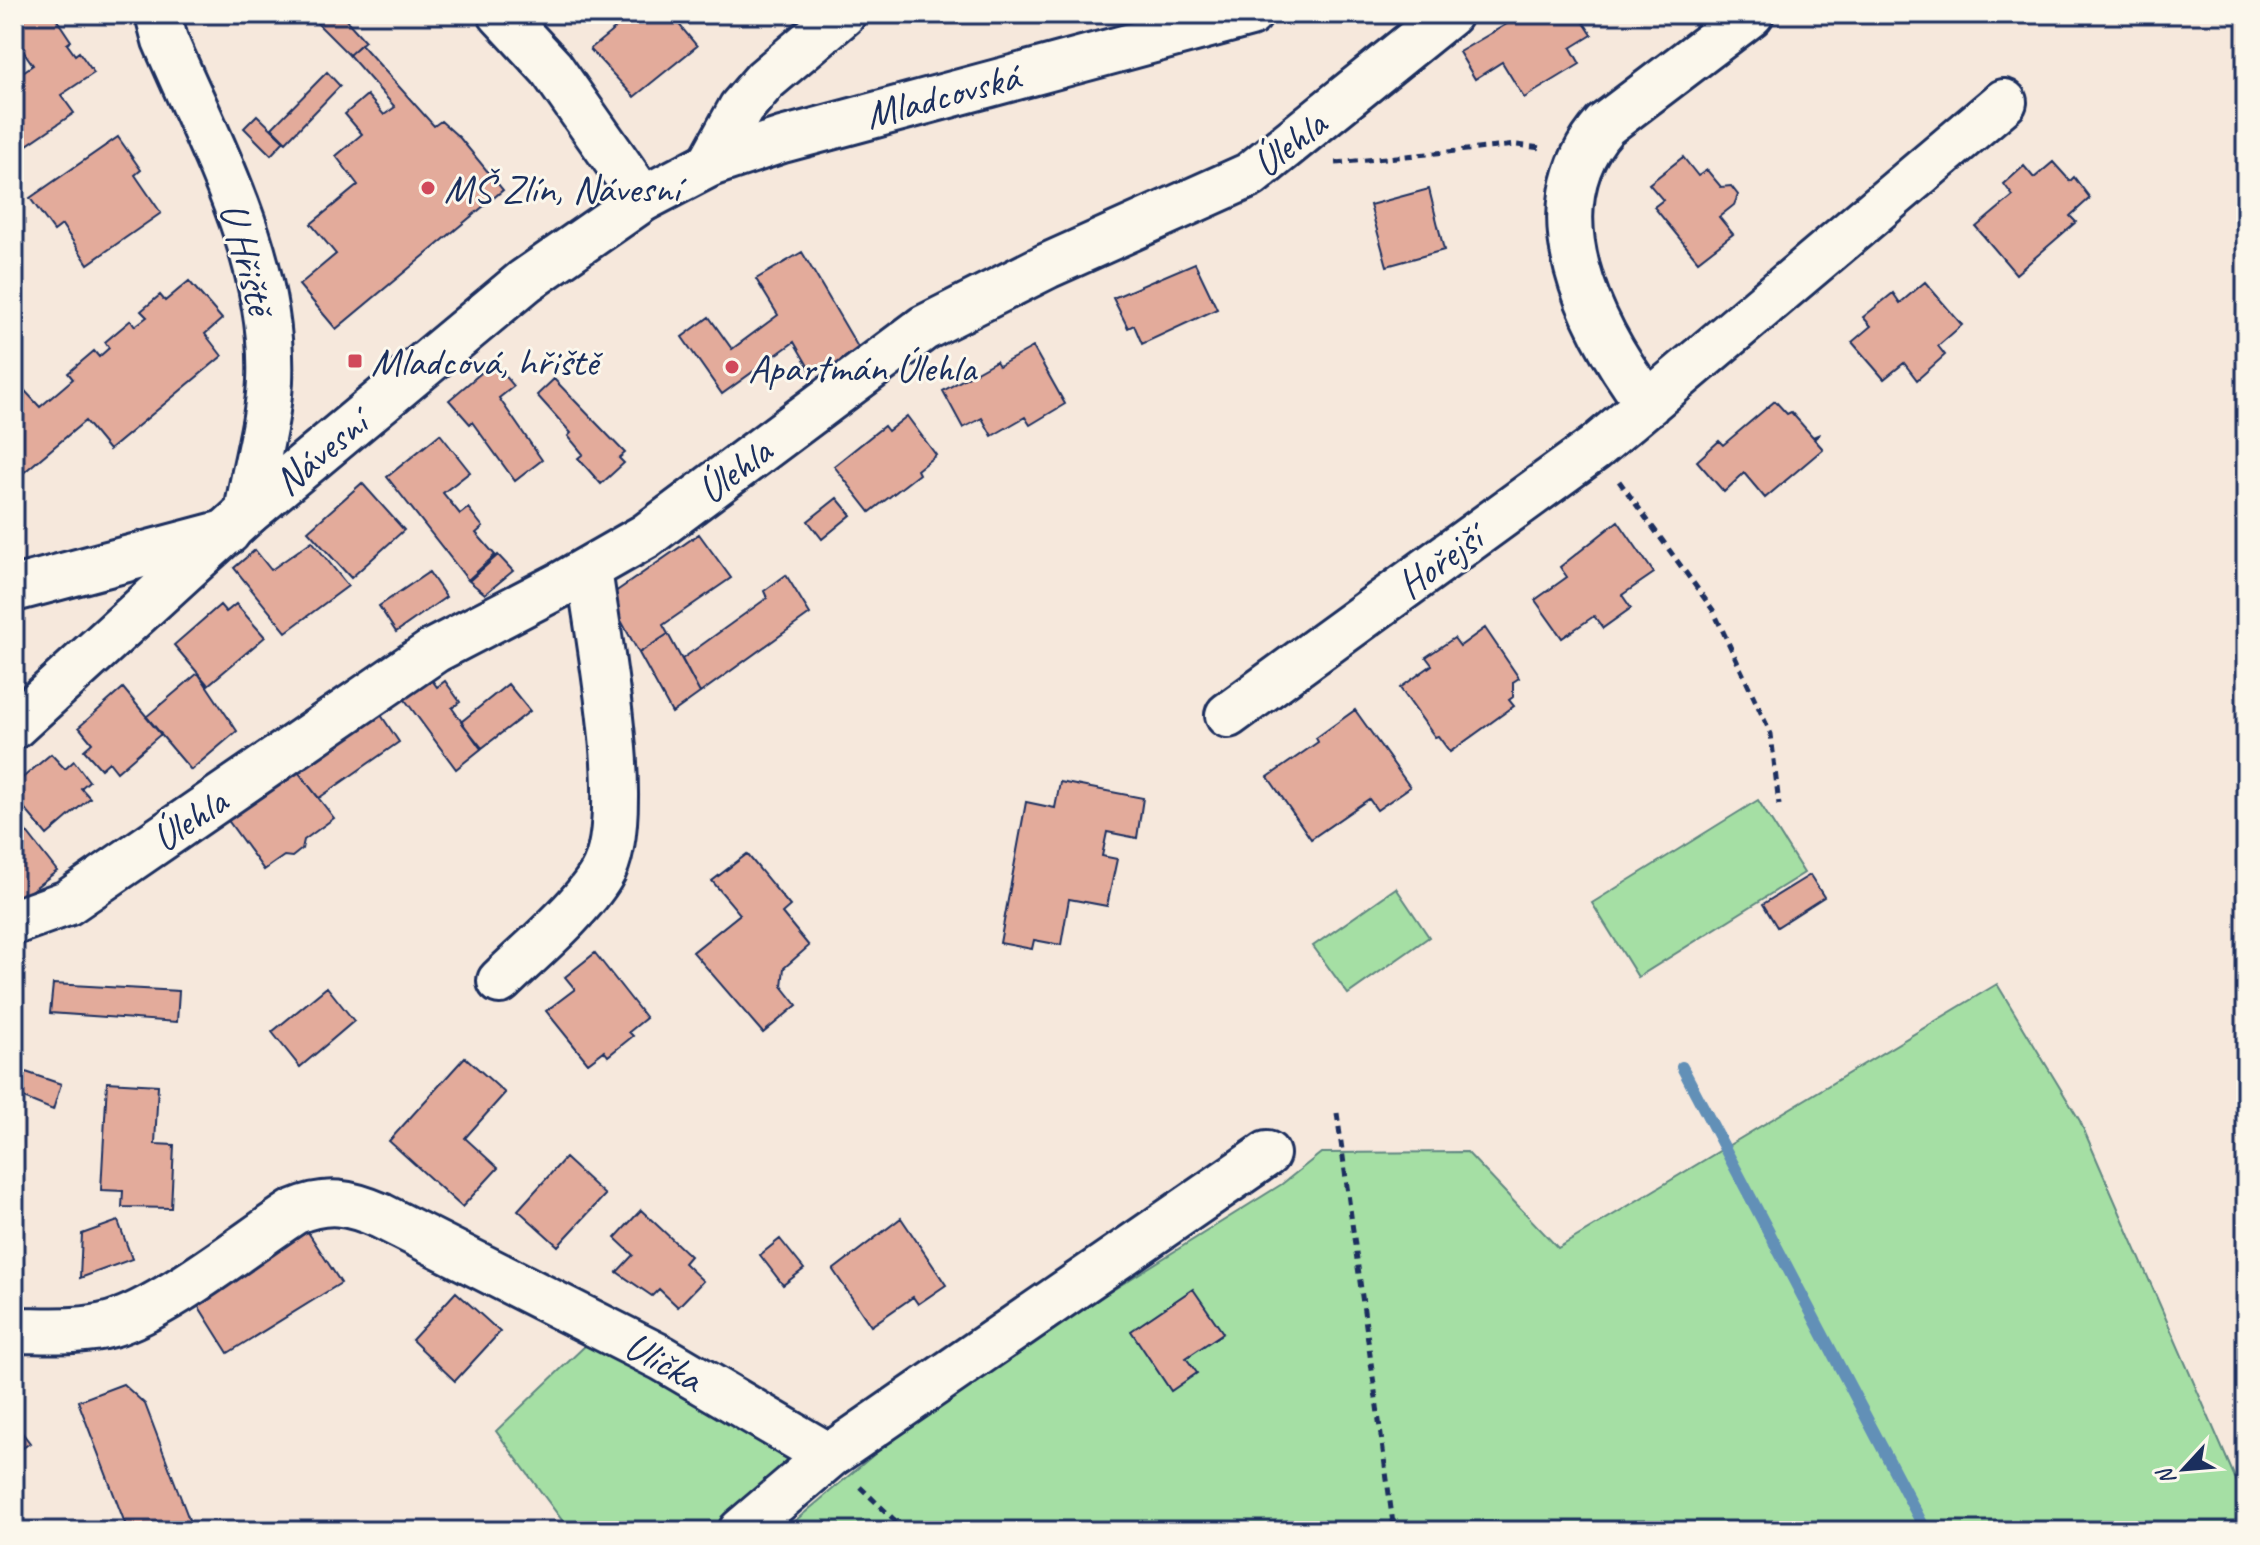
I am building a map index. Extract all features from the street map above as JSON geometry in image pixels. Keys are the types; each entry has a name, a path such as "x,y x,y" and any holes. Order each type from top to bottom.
{"street":[{"name":"U Hřiště","path":"158,14 165,40 254,255 267,320 270,382 238,522"},
{"path":"501,14 551,68 643,199"},
{"path":"710,164 741,108 757,89 843,14"},
{"name":"Mladcovská","path":"643,199 710,164 934,97 1250,14"},
{"name":"Úlehla","path":"14,922 67,903 435,650 646,536 924,328 1047,266 1250,175 1449,14"},
{"path":"1648,404 1624,372 1578,273 1571,246 1571,187 1591,140 1605,125 1751,14"},
{"name":"Hořejší","path":"1228,715 1561,474 2004,102"},
{"name":"Návesní","path":"14,726 238,522 525,281 643,199"},
{"path":"14,589 238,522"},
{"path":"500,981 601,876 611,852 617,795 589,569"},
{"path":"741,1531 829,1456 1267,1154"},
{"name":"Ulička","path":"14,1330 82,1330 113,1323 147,1309 294,1212 312,1205 344,1202 392,1222 662,1358 829,1456"}],"path":[{"path":"1323,165 1412,153 1517,145 1545,148 1547,158"},
{"path":"1610,468 1713,610 1771,734 1779,805"},
{"path":"1337,1113 1394,1531"},
{"path":"829,1456 906,1531"}],"green space":[{"path":"1758,800 1804,873 1638,977 1592,903"},
{"path":"1396,888 1429,937 1348,994 1313,946"},
{"path":"1997,984 2080,1121 2246,1503 2246,1531 783,1531 914,1421 1020,1348 1282,1184 1321,1153 1467,1152 1558,1248"},
{"path":"588,1343 794,1453 774,1479 715,1531 570,1531 496,1431"}],"building":[{"path":"23,14 53,14 71,41 67,44 75,55 79,52 94,73 61,95 74,113 21,149 14,138 14,78 33,65 14,38 14,20"},
{"path":"308,14 354,14 347,21 365,41 349,55"},
{"path":"633,14 675,14 680,20 677,22 697,46 634,97 590,49"},
{"path":"1524,14 1578,14 1592,35 1571,48 1580,64 1524,98 1502,62 1475,79 1459,52"},
{"name":"MŠ Zlín, Návesní","path":"361,44 434,126 441,121 460,138 503,190 336,329 299,285 336,254 311,224 358,185 336,156 362,134 345,114 367,95 384,115 395,107 349,55"},
{"path":"327,72 340,86 286,142 272,128"},
{"path":"257,115 284,141 271,155 244,128"},
{"path":"118,137 141,170 135,175 161,213 88,264 62,225 54,231 30,198"},
{"path":"1683,157 1698,176 1707,170 1721,187 1731,186 1738,195 1734,205 1719,217 1733,234 1698,261 1654,207 1663,200 1649,184"},
{"path":"2053,162 2070,181 2074,177 2090,198 2070,216 2076,222 2016,274 1976,227 2013,196 2004,184 2024,166 2034,178"},
{"path":"1429,189 1444,250 1387,266 1370,205"},
{"path":"802,252 862,354 835,369 831,363 812,373 794,342 722,394 682,337 709,317 732,349 778,315 756,279"},
{"path":"1195,263 1217,309 1142,344 1134,325 1128,328 1113,298"},
{"path":"189,281 222,319 205,334 222,356 109,450 85,421 15,480 20,487 14,492 14,379 40,407 73,379 68,373 94,351 99,357 109,348 105,342 131,320 135,326 147,317 141,311 160,295 165,301"},
{"path":"1925,282 1962,325 1938,346 1945,355 1917,380 1904,363 1884,379 1852,342 1871,326 1863,317 1893,293 1900,303"},
{"path":"1033,347 1065,404 1030,425 1025,417 992,436 982,418 963,428 943,391 996,361 999,366"},
{"path":"494,362 514,386 499,398 542,460 515,481 472,422 470,424 449,400"},
{"path":"554,379 625,453 619,458 624,463 601,484 578,458 583,454 568,436 571,433 537,395"},
{"path":"1775,401 1787,414 1791,412 1813,437 1820,434 1814,439 1823,449 1765,498 1744,473 1724,492 1697,461 1719,441 1723,445"},
{"path":"907,416 936,455 917,470 919,474 870,512 834,466 884,426 888,431"},
{"path":"440,434 470,472 443,493 460,514 468,508 483,527 476,533 495,555 468,580 387,477"},
{"path":"362,483 404,530 351,578 308,531"},
{"path":"837,498 851,515 822,539 808,521"},
{"path":"1618,521 1654,573 1622,595 1631,608 1603,628 1594,616 1562,638 1535,600 1567,577 1560,567"},
{"path":"699,534 731,578 663,625 668,634 639,653 608,597"},
{"path":"312,541 348,586 286,632 234,568 255,550 271,570"},
{"path":"498,555 513,571 485,594 469,581"},
{"path":"429,572 446,597 396,632 379,606"},
{"path":"786,575 810,614 700,693 682,659 767,598 764,591"},
{"path":"236,604 265,637 208,685 174,645 220,605 226,612"},
{"path":"1485,628 1519,678 1513,682 1513,697 1509,700 1514,706 1450,752 1438,736 1435,737 1400,688 1432,665 1426,657 1454,638 1460,646"},
{"path":"668,634 700,693 672,713 639,653"},
{"path":"198,673 237,731 191,770 146,717"},
{"path":"427,673 437,687 445,681 460,702 452,708 481,749 456,769 400,693"},
{"path":"508,684 530,711 482,748 461,722"},
{"path":"123,688 161,734 117,772 109,762 101,769 84,750 92,743 79,727"},
{"path":"1355,710 1410,787 1377,810 1369,799 1311,839 1268,777 1318,742 1316,738"},
{"path":"379,712 399,742 319,798 295,768"},
{"path":"51,754 65,769 74,761 89,781 81,788 90,798 47,835 14,796 14,785"},
{"path":"295,768 334,818 304,840 302,849 292,857 284,856 264,870 227,819"},
{"path":"1060,782 1143,798 1137,838 1107,832 1102,856 1117,859 1107,906 1069,899 1061,945 1034,940 1032,949 1000,943 1026,802 1055,808"},
{"path":"14,816 57,871 16,902 14,899"},
{"path":"747,854 790,906 782,913 809,946 784,968 782,986 797,1005 763,1033 693,952 740,914 712,881"},
{"path":"1810,875 1824,897 1777,927 1763,904"},
{"path":"595,953 646,1018 629,1032 633,1036 608,1056 604,1051 588,1063 546,1011 575,989 565,977"},
{"path":"53,984 179,991 177,1022 50,1013"},
{"path":"327,987 354,1021 300,1067 272,1032"},
{"path":"465,1057 505,1093 465,1138 498,1168 462,1207 389,1141"},
{"path":"14,1068 61,1084 53,1110 14,1094"},
{"path":"107,1082 158,1085 155,1144 174,1145 171,1208 122,1207 123,1191 101,1190"},
{"path":"565,1158 605,1195 558,1246 518,1210"},
{"path":"641,1210 690,1256 684,1263 703,1281 678,1307 659,1289 652,1296 617,1272 633,1255 615,1238"},
{"path":"901,1218 946,1285 918,1304 913,1297 871,1326 833,1270"},
{"path":"118,1221 132,1259 80,1278 82,1234"},
{"path":"306,1229 341,1283 228,1353 194,1299"},
{"path":"780,1239 804,1269 783,1285 760,1255"},
{"path":"1193,1289 1223,1333 1186,1358 1197,1373 1171,1391 1131,1331"},
{"path":"456,1292 500,1332 455,1381 412,1340"},
{"path":"123,1384 145,1404 193,1530 128,1531 78,1401"},
{"path":"14,1422 30,1443 14,1454"}],"waterway":[{"path":"1682,1067 1926,1531"}],"place":[{"name":"MŠ Zlín, Návesní","path":"428,188"},
{"name":"Mladcová, hřiště","path":"355,361"},
{"name":"Apartmán Úlehla","path":"732,367"}]}
